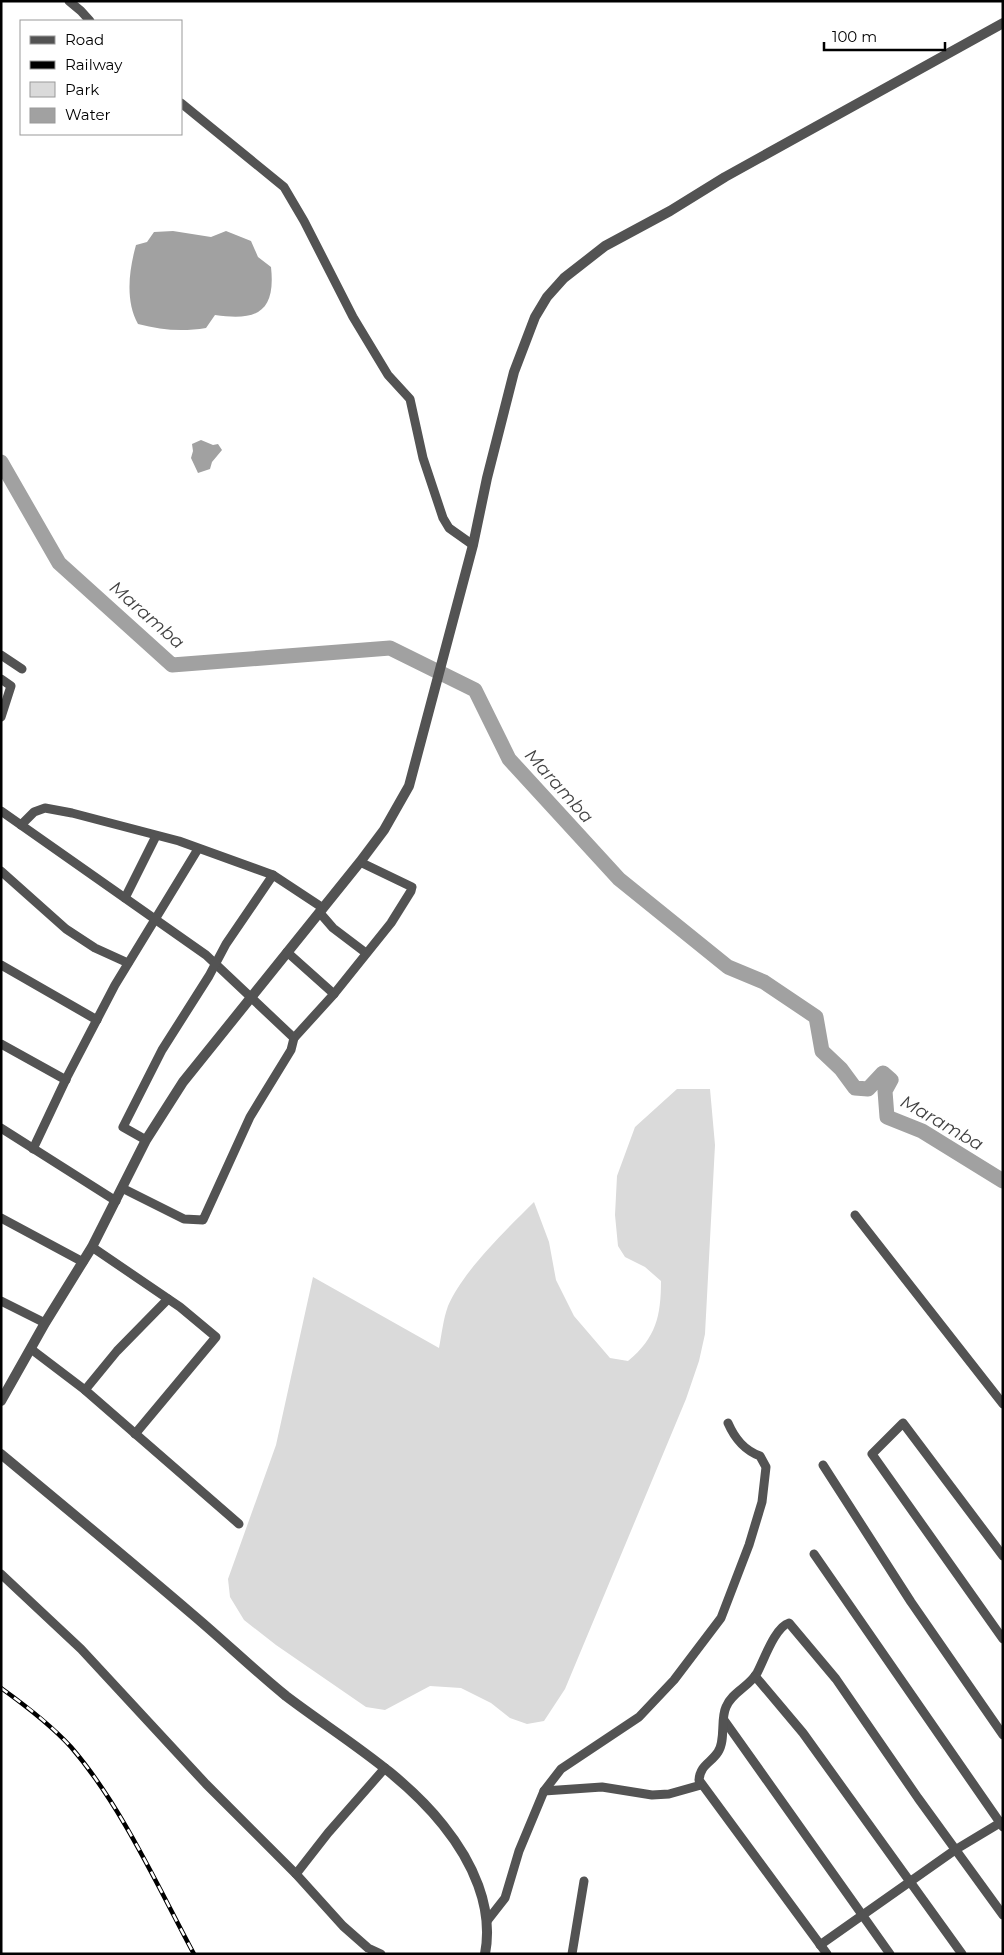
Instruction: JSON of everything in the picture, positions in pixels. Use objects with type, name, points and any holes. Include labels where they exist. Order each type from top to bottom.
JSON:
[{"type":"street","points":[[69,1],[82,11],[89,20]]},
{"type":"street","points":[[1,1400],[45,1323],[92,1247],[146,1140],[183,1082],[360,862],[384,830],[409,786],[418,758],[430,700],[446,639],[473,545],[487,478],[514,372],[534,317],[547,297],[564,278],[605,246],[670,211],[725,177],[1003,23]]},
{"type":"street","points":[[182,104],[284,187],[304,221],[353,318],[395,384],[410,399],[421,450],[443,518],[449,528],[473,545]]},
{"type":"street","points":[[1,655],[22,669]]},
{"type":"street","points":[[1,679],[11,686],[1,716]]},
{"type":"street","points":[[21,825],[34,812],[45,808],[72,813],[179,841],[273,875],[321,911],[333,928],[366,953]]},
{"type":"street","points":[[1,811],[216,963],[294,1038]]},
{"type":"street","points":[[125,898],[156,836]]},
{"type":"street","points":[[33,1149],[66,1080],[128,962],[198,849]]},
{"type":"street","points":[[122,1188],[184,1219],[203,1220],[245,1126],[291,1050],[294,1038],[334,994],[403,906],[412,888],[360,862]]},
{"type":"street","points":[[1,872],[66,929],[95,948],[128,962]]},
{"type":"street","points":[[146,1140],[122,1127],[162,1050],[237,927],[273,875]]},
{"type":"street","points":[[287,952],[334,994]]},
{"type":"street","points":[[1,965],[97,1020]]},
{"type":"street","points":[[1,1044],[66,1080]]},
{"type":"street","points":[[1,1128],[116,1201]]},
{"type":"street","points":[[855,1215],[1003,1404]]},
{"type":"street","points":[[1,1218],[83,1262]]},
{"type":"street","points":[[92,1247],[168,1299],[216,1336],[135,1434]]},
{"type":"street","points":[[85,1390],[117,1351],[168,1299]]},
{"type":"street","points":[[1,1301],[45,1323]]},
{"type":"street","points":[[31,1349],[85,1390],[239,1524]]},
{"type":"street","points":[[487,1920],[505,1898],[519,1851],[544,1791],[562,1769],[639,1717],[674,1680],[721,1618],[750,1545],[762,1502],[766,1467],[760,1456],[748,1452],[728,1423]]},
{"type":"street","points":[[1003,1556],[903,1423],[872,1454],[1003,1639]]},
{"type":"street","points":[[1,1454],[286,1695],[385,1768],[419,1796],[464,1854],[478,1886],[487,1920],[484,1954]]},
{"type":"street","points":[[823,1465],[911,1602],[1003,1735]]},
{"type":"street","points":[[814,1554],[1002,1824],[955,1850],[820,1945]]},
{"type":"street","points":[[1,1574],[81,1649],[206,1784],[296,1874],[343,1926],[368,1948],[381,1954]]},
{"type":"street","points":[[827,1954],[738,1831],[701,1785],[700,1775],[705,1764],[719,1750],[725,1708],[729,1701],[755,1676],[776,1633],[784,1624],[793,1625],[836,1678],[955,1850],[1003,1915]]},
{"type":"street","points":[[755,1676],[803,1733],[962,1954]]},
{"type":"street","points":[[724,1720],[890,1954]]},
{"type":"street","points":[[296,1874],[328,1833],[385,1768]]},
{"type":"street","points":[[544,1791],[602,1787],[652,1795],[669,1794],[701,1785]]},
{"type":"street","points":[[572,1954],[584,1880]]},
{"type":"green space","points":[[677,1089],[710,1089],[715,1145],[705,1334],[699,1361],[686,1399],[565,1689],[544,1721],[527,1724],[510,1718],[491,1703],[461,1688],[430,1686],[385,1710],[366,1707],[276,1645],[244,1620],[230,1597],[228,1579],[276,1445],[313,1277],[439,1348],[446,1311],[464,1279],[486,1251],[534,1202],[549,1242],[556,1280],[574,1316],[610,1358],[628,1361],[651,1335],[658,1316],[661,1281],[645,1267],[625,1257],[618,1246],[615,1215],[617,1176],[635,1127]]},
{"type":"water","points":[[173,231],[211,237],[226,231],[251,241],[258,257],[271,267],[272,283],[266,304],[260,311],[252,315],[229,317],[215,315],[206,328],[172,330],[138,324],[131,305],[130,295],[130,275],[136,245],[147,242],[154,232]]},
{"type":"water","points":[[201,440],[213,445],[218,444],[222,450],[212,462],[210,469],[198,473],[191,458],[192,444]]},
{"type":"waterway","name":"Maramba","points":[[1,462],[59,563],[172,665],[390,648],[475,690],[509,759],[619,879],[728,967],[764,982],[816,1017],[822,1051],[841,1069],[855,1088],[868,1089],[883,1073],[891,1080],[885,1091],[887,1117],[922,1131],[1003,1181]]},
{"type":"railway","points":[[1,1688],[55,1731],[71,1747],[89,1770],[138,1847],[194,1954]]}]
